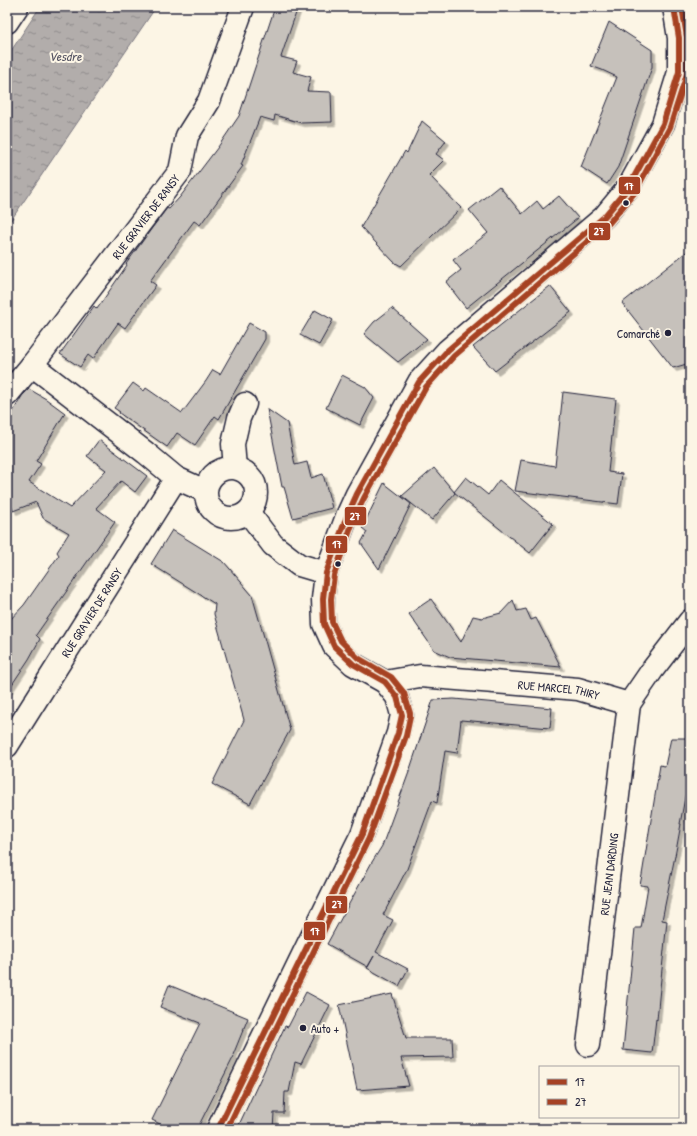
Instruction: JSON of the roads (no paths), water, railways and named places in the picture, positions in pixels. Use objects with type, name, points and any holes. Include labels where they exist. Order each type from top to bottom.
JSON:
[{"type":"street","points":[[7,22],[17,7]]},
{"type":"street","name":"RUE GRAVIER DE RANSY","points":[[7,395],[32,365],[180,172],[187,136],[209,101],[243,7]]},
{"type":"street","points":[[218,1129],[362,834],[398,733],[402,715],[397,697],[385,682],[353,664],[334,646],[324,624],[323,599],[326,572],[347,516],[357,494],[419,382],[448,350],[604,217],[628,188],[663,124],[685,69],[674,7]]},
{"type":"street","points":[[32,365],[146,452],[176,478],[205,491]]},
{"type":"street","points":[[235,468],[233,444],[239,418],[245,404]]},
{"type":"street","points":[[227,467],[235,468],[244,470],[250,475],[254,482],[256,498],[253,506],[248,512],[241,516],[224,518],[216,514],[210,508],[206,500],[205,491],[207,483],[219,470],[227,467]]},
{"type":"street","name":"RUE GRAVIER DE RANSY","points":[[7,746],[176,478]]},
{"type":"street","points":[[248,512],[273,545],[298,565],[326,572]]},
{"type":"street","points":[[629,704],[652,669],[690,621]]},
{"type":"street","name":"RUE MARCEL THIRY","points":[[385,682],[420,676],[578,689],[629,704]]},
{"type":"street","name":"RUE JEAN DARDING","points":[[588,1045],[629,704]]},
{"type":"water","name":"Vesdre","points":[[40,7],[156,7],[7,226],[7,57]]},
{"type":"place","name":"Comarché","points":[[668,333]]},
{"type":"place","name":"Auto +","points":[[303,1028]]}]
